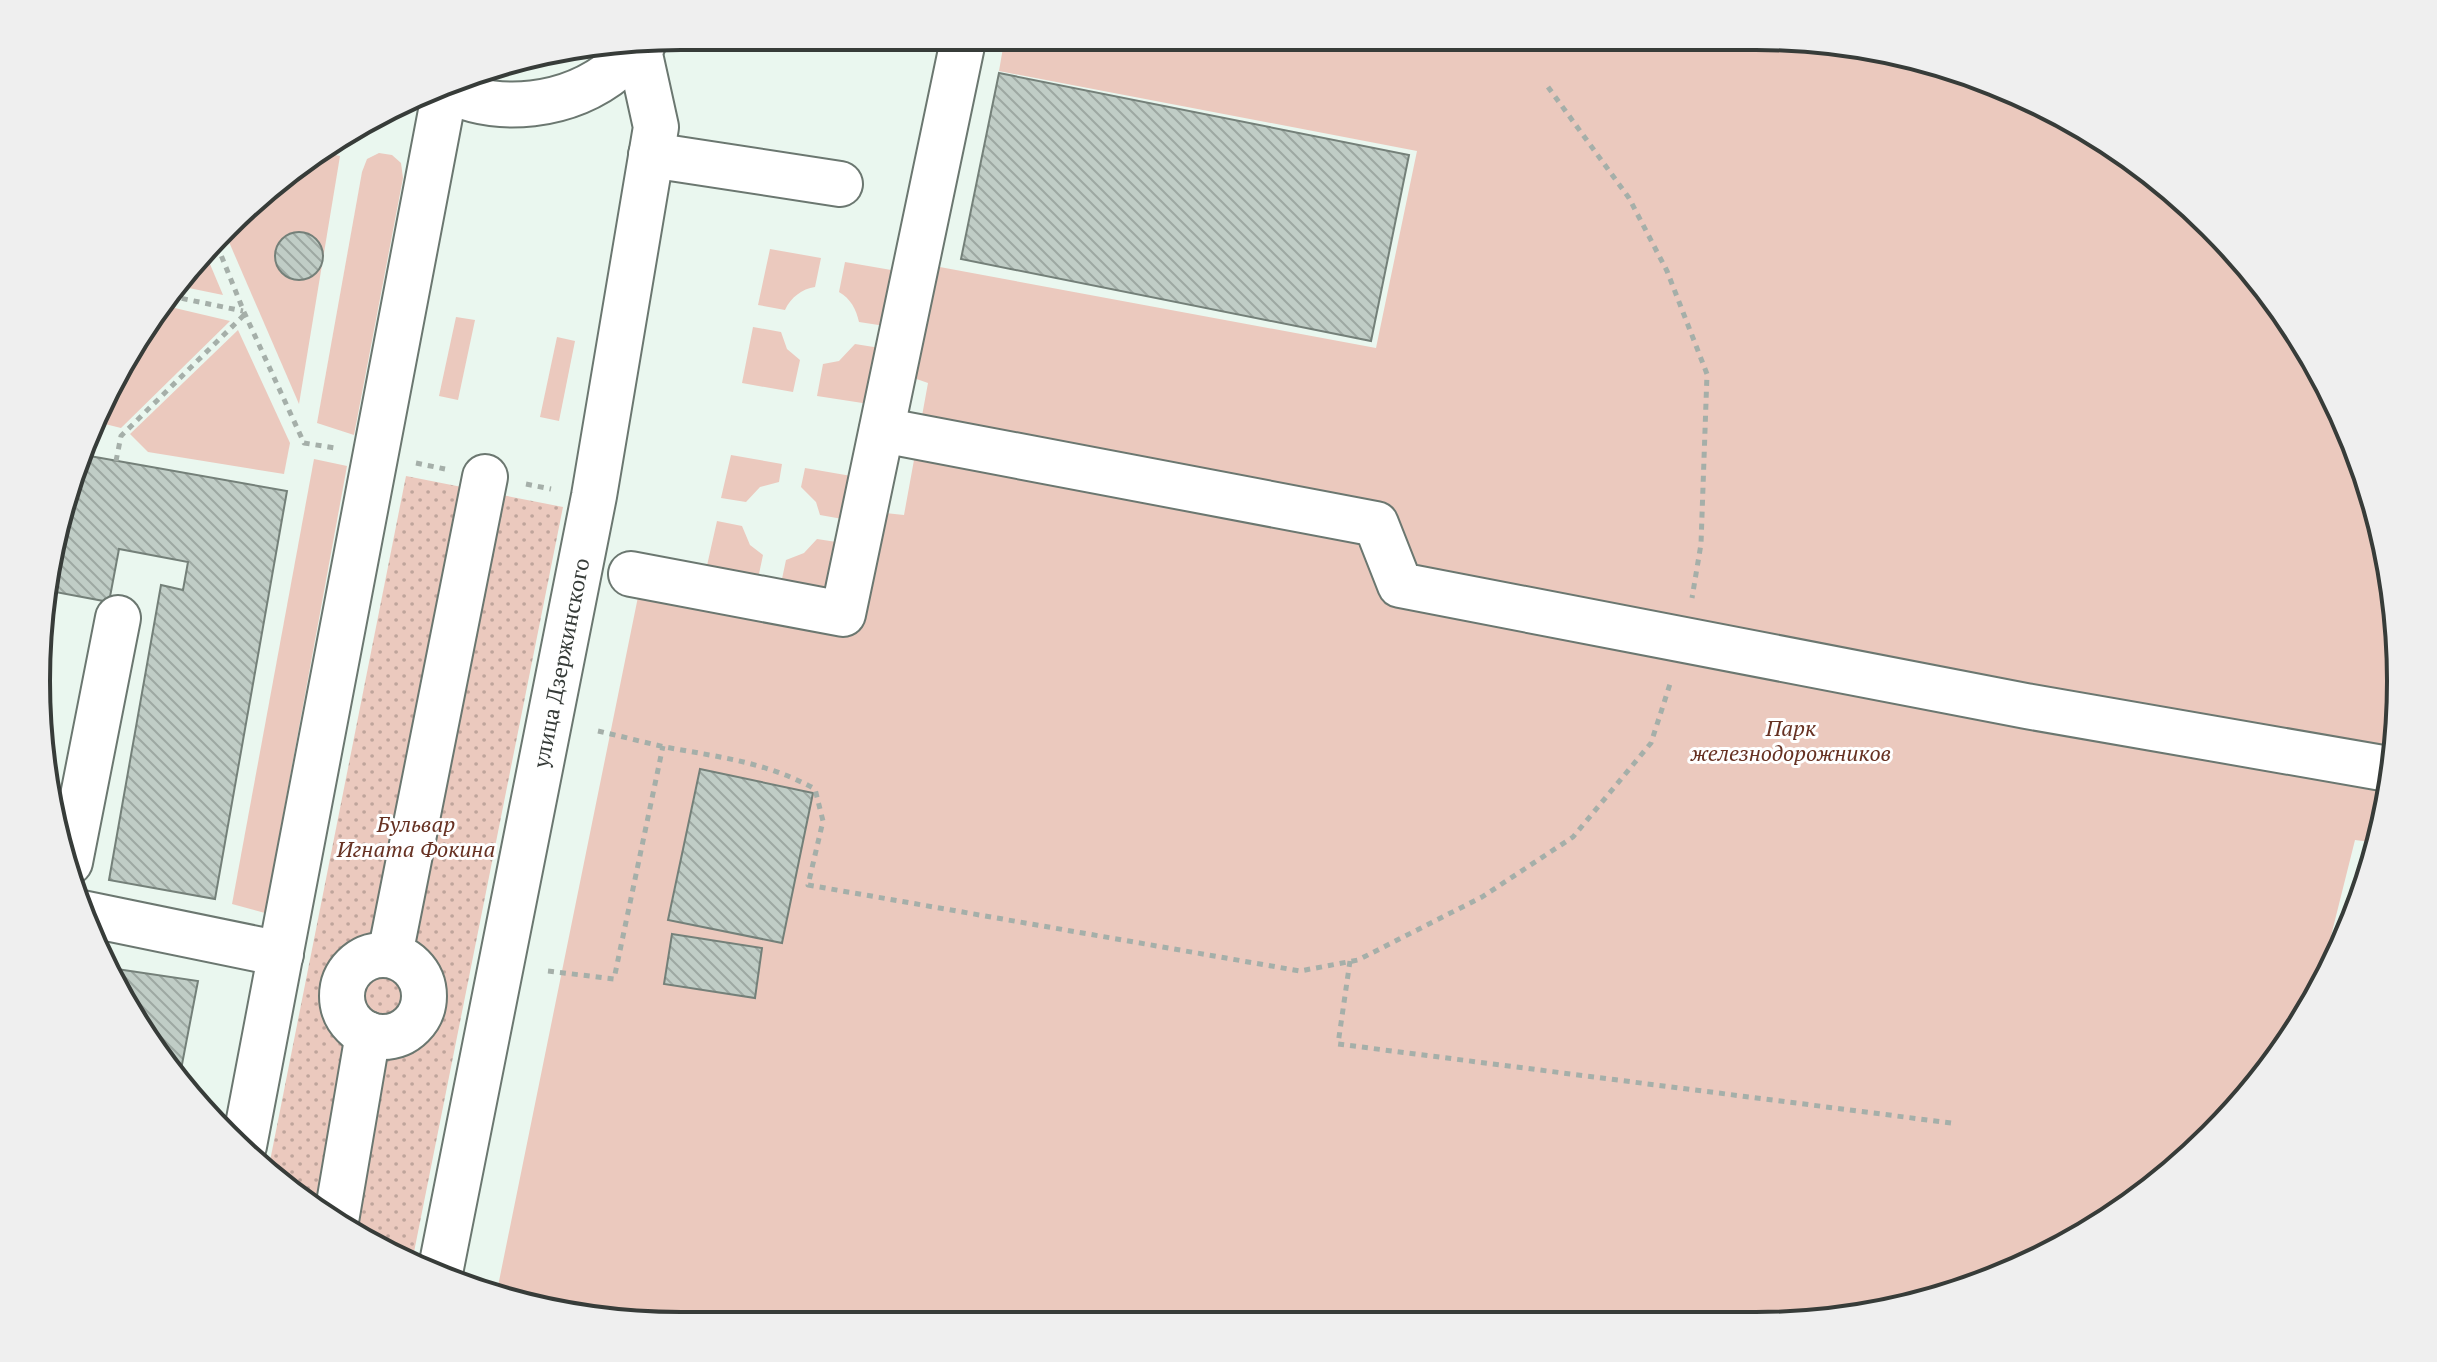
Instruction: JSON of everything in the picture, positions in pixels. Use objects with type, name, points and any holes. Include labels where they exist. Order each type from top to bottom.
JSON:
[{"type":"street","points":[[631,574],[843,614],[961,50]]},
{"type":"street","name":"улица Дзержинского","points":[[442,1265],[594,496],[656,127],[642,51]]},
{"type":"street","points":[[456,92],[497,105],[551,102],[599,82],[635,52]]},
{"type":"street","points":[[246,1137],[442,97]]},
{"type":"street","points":[[651,155],[840,184]]},
{"type":"street","points":[[882,430],[1376,524],[1400,585],[2026,706],[2381,768]]},
{"type":"street","points":[[338,1211],[368,1034],[383,1038],[398,1035],[411,1027],[420,1015],[424,1000],[423,985],[416,971],[405,961],[390,955],[485,477]]},
{"type":"street","points":[[73,847],[118,618]]},
{"type":"street","points":[[96,916],[281,954]]},
{"type":"path","points":[[598,731],[744,760],[795,778],[815,789],[823,821],[808,885],[1300,971],[1350,961],[1482,897],[1573,837],[1651,743],[1684,640],[1701,544],[1707,374],[1667,271],[1629,198],[1548,87]]},
{"type":"path","points":[[116,461],[121,436],[245,313],[179,298]]},
{"type":"path","points":[[548,971],[614,979],[663,746]]},
{"type":"path","points":[[1350,961],[1338,1044],[1951,1123]]},
{"type":"green space","name":"Парк железнодорожников","points":[[1003,50],[1797,51],[1879,62],[1959,83],[2035,115],[2107,156],[2140,180],[2202,235],[2230,265],[2281,330],[2302,366],[2322,402],[2354,478],[2375,558],[2382,599],[2386,640],[2386,722],[2382,763],[2366,841],[2355,840],[2329,945],[2322,960],[2281,1032],[2257,1065],[2202,1127],[2172,1155],[2107,1206],[2072,1227],[2035,1247],[1959,1279],[1879,1300],[1838,1307],[1756,1312],[681,1312],[599,1307],[498,1285],[640,587],[857,627],[876,512],[904,515],[928,383],[908,376],[929,265],[1376,348],[1417,151],[999,71]]},
{"type":"green space","points":[[379,153],[392,155],[401,163],[403,178],[354,435],[317,423],[362,172],[367,159]]},
{"type":"green space","points":[[333,154],[340,156],[299,404],[229,242],[297,180]]},
{"type":"green space","points":[[770,249],[821,258],[815,287],[797,294],[785,310],[758,305]]},
{"type":"green space","points":[[845,262],[897,271],[885,326],[859,322],[852,305],[839,292]]},
{"type":"green space","points":[[209,263],[223,295],[188,288]]},
{"type":"green space","points":[[172,307],[230,321],[121,428],[105,424],[135,365]]},
{"type":"green space","points":[[456,317],[475,320],[458,400],[439,396]]},
{"type":"green space","points":[[753,327],[781,332],[787,349],[800,360],[793,392],[742,383]]},
{"type":"green space","points":[[238,330],[290,443],[284,474],[148,452],[130,434]]},
{"type":"green space","points":[[557,337],[575,341],[559,421],[540,417]]},
{"type":"green space","points":[[855,344],[880,348],[869,404],[817,396],[823,364],[839,361]]},
{"type":"green space","points":[[731,455],[782,464],[779,482],[760,487],[746,502],[721,498]]},
{"type":"green space","points":[[314,459],[347,466],[265,913],[232,904]]},
{"type":"green space","points":[[805,468],[857,477],[848,520],[820,515],[816,502],[801,487]]},
{"type":"green space","name":"Бульвар Игната Фокина","points":[[406,476],[563,507],[414,1252],[330,1206],[270,1159]]},
{"type":"green space","points":[[717,521],[742,526],[750,545],[763,555],[756,588],[704,579]]},
{"type":"green space","points":[[817,539],[843,543],[831,601],[779,593],[786,560],[804,553]]},
{"type":"building","points":[[999,73],[1409,155],[1371,341],[961,259]]},
{"type":"building","points":[[299,232],[316,239],[323,256],[316,273],[299,280],[282,273],[275,256],[282,239]]},
{"type":"building","points":[[92,456],[287,491],[215,899],[109,880],[161,585],[183,590],[188,562],[119,549],[109,602],[56,592],[72,518]]},
{"type":"building","points":[[700,769],[813,793],[782,943],[668,920]]},
{"type":"building","points":[[672,934],[762,948],[755,998],[664,984]]},
{"type":"building","points":[[120,970],[198,981],[182,1067],[156,1032]]}]
